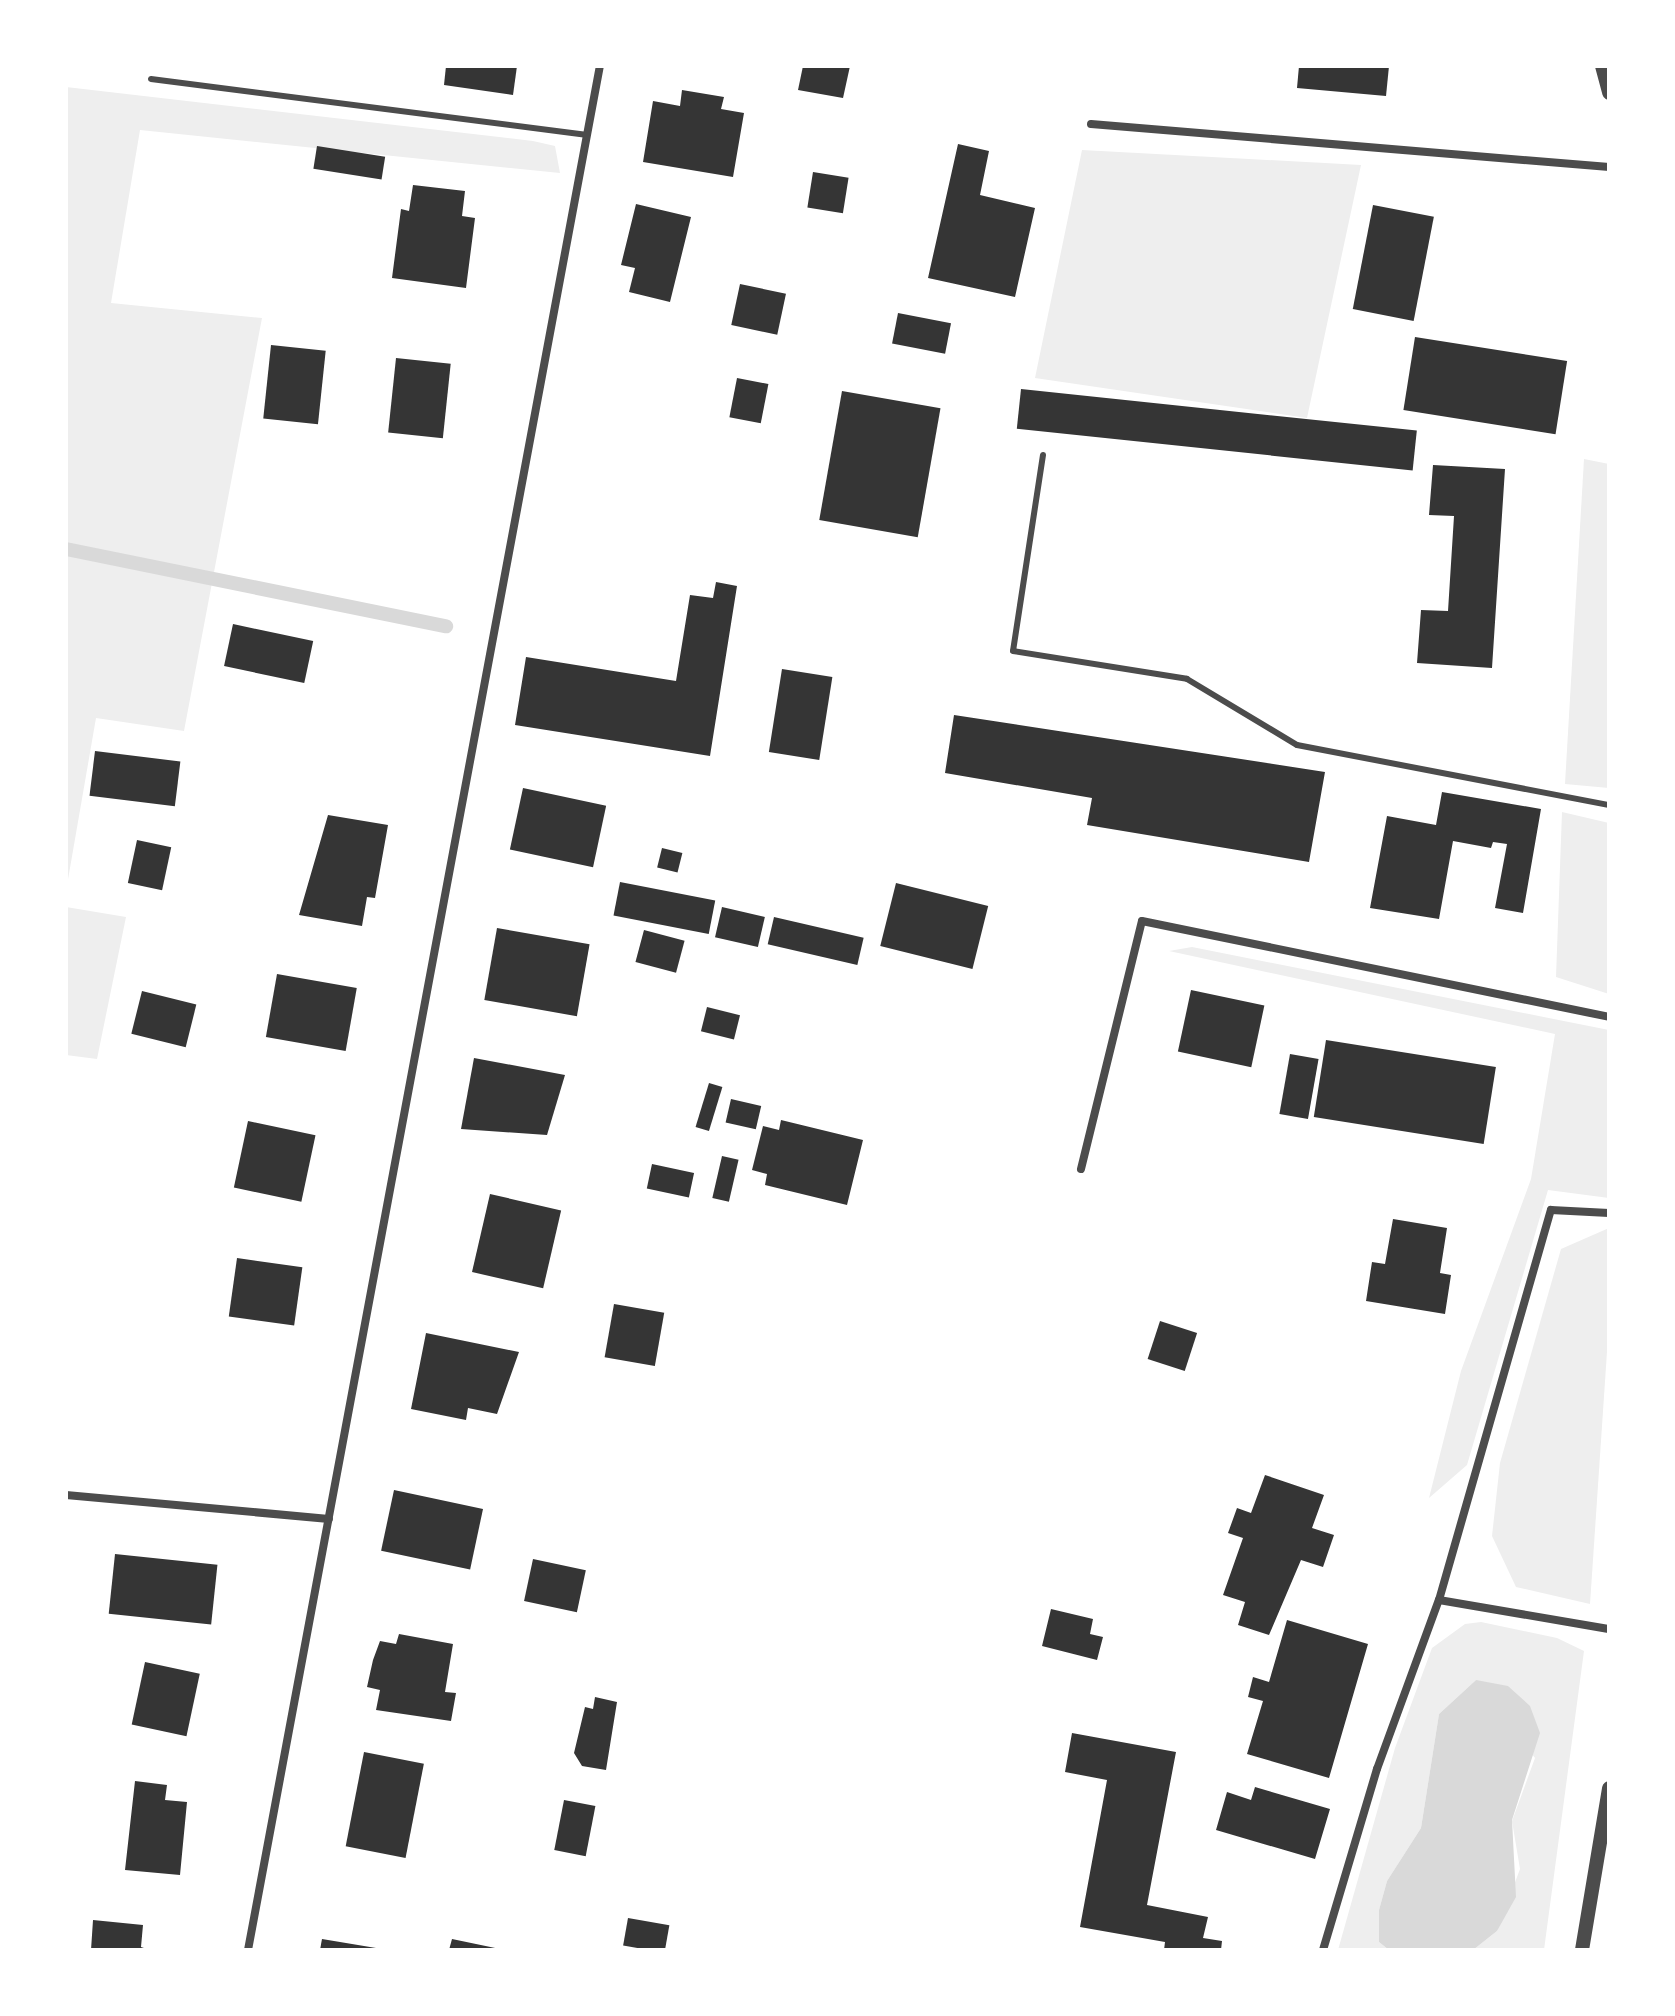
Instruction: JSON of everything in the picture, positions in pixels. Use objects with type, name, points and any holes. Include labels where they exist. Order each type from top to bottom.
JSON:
[{"type":"street","points":[[248,1950],[600,66]]},
{"type":"street","points":[[1602,66],[1609,93]]},
{"type":"street","points":[[1091,124],[1609,167]]},
{"type":"street","points":[[1081,1169],[1142,921],[1609,1017]]},
{"type":"street","points":[[1323,1950],[1377,1769],[1439,1600],[1551,1210],[1609,1213]]},
{"type":"street","points":[[66,1495],[329,1519]]},
{"type":"street","points":[[1439,1600],[1609,1629]]},
{"type":"street","points":[[1582,1950],[1609,1788]]},
{"type":"lane","points":[[151,79],[587,135]]},
{"type":"lane","points":[[1043,455],[1013,651],[1187,679],[1297,745],[1609,805]]},
{"type":"shaded area","points":[[66,87],[533,141],[555,146],[560,173],[140,130],[111,303],[262,318],[184,731],[96,718],[66,891]]},
{"type":"shaded area","points":[[1082,150],[1361,165],[1307,418],[1035,378]]},
{"type":"shaded area","points":[[1584,459],[1609,464],[1609,788],[1565,784]]},
{"type":"shaded area","points":[[1562,812],[1609,823],[1609,994],[1556,977]]},
{"type":"shaded area","points":[[66,907],[126,917],[97,1059],[66,1055]]},
{"type":"shaded area","points":[[1192,947],[1609,1030],[1609,1198],[1548,1190],[1467,1465],[1429,1498],[1461,1371],[1531,1179],[1555,1034],[1169,951]]},
{"type":"shaded area","points":[[1609,1228],[1609,1322],[1590,1604],[1516,1587],[1492,1536],[1500,1463],[1561,1249]]},
{"type":"shaded area","points":[[1481,1622],[1557,1638],[1584,1651],[1544,1950],[1473,1950],[1497,1931],[1520,1869],[1512,1821],[1535,1758],[1476,1680],[1439,1714],[1421,1828],[1387,1881],[1379,1910],[1379,1942],[1389,1950],[1338,1950],[1395,1748],[1432,1648],[1465,1624]]},
{"type":"shaded area","points":[[1476,1680],[1508,1686],[1530,1706],[1540,1733],[1512,1820],[1516,1897],[1497,1931],[1473,1950],[1389,1950],[1379,1942],[1379,1910],[1387,1881],[1421,1828],[1439,1714]]},
{"type":"building","points":[[446,66],[517,66],[513,95],[444,85]]},
{"type":"building","points":[[803,66],[850,66],[843,98],[798,90]]},
{"type":"building","points":[[1299,66],[1389,66],[1386,96],[1297,88]]},
{"type":"building","points":[[682,90],[724,97],[721,109],[744,113],[733,177],[643,162],[653,101],[680,106]]},
{"type":"building","points":[[958,144],[989,151],[980,195],[1035,208],[1015,297],[928,278]]},
{"type":"building","points":[[317,146],[385,157],[382,180],[313,169]]},
{"type":"building","points":[[813,172],[849,178],[843,213],[807,208]]},
{"type":"building","points":[[413,185],[465,191],[462,216],[475,218],[466,288],[392,278],[401,209],[409,211]]},
{"type":"building","points":[[636,204],[691,217],[670,302],[629,292],[635,268],[621,265]]},
{"type":"building","points":[[1373,205],[1434,217],[1414,321],[1353,309]]},
{"type":"building","points":[[740,284],[786,294],[777,335],[731,325]]},
{"type":"building","points":[[898,313],[951,323],[945,354],[892,343]]},
{"type":"building","points":[[1415,337],[1567,361],[1556,434],[1403,410]]},
{"type":"building","points":[[271,345],[326,351],[318,424],[263,419]]},
{"type":"building","points":[[396,358],[451,364],[443,438],[388,433]]},
{"type":"building","points":[[737,378],[768,384],[761,423],[729,417]]},
{"type":"building","points":[[1021,389],[1417,431],[1413,470],[1017,429]]},
{"type":"building","points":[[842,391],[940,408],[918,537],[819,520]]},
{"type":"building","points":[[1433,465],[1505,469],[1492,668],[1417,663],[1421,610],[1448,611],[1454,516],[1429,515]]},
{"type":"building","points":[[716,582],[737,586],[710,756],[515,725],[526,657],[676,681],[690,595],[713,598]]},
{"type":"building","points":[[233,624],[313,641],[304,683],[224,666]]},
{"type":"building","points":[[782,669],[832,677],[819,760],[769,752]]},
{"type":"building","points":[[954,715],[1325,772],[1309,862],[1087,825],[1092,798],[945,773]]},
{"type":"building","points":[[95,751],[180,761],[175,806],[90,796]]},
{"type":"building","points":[[523,788],[606,806],[593,867],[510,850]]},
{"type":"building","points":[[1442,792],[1541,809],[1523,913],[1495,908],[1507,844],[1493,842],[1491,848],[1453,841],[1439,919],[1370,908],[1387,816],[1436,825]]},
{"type":"building","points":[[328,815],[388,825],[375,898],[367,897],[362,926],[299,915]]},
{"type":"building","points":[[137,840],[171,847],[162,890],[128,883]]},
{"type":"building","points":[[662,848],[682,853],[678,872],[657,867]]},
{"type":"building","points":[[620,882],[715,901],[709,934],[614,915]]},
{"type":"building","points":[[896,883],[988,906],[972,969],[880,946]]},
{"type":"building","points":[[722,907],[765,917],[758,947],[715,937]]},
{"type":"building","points":[[774,917],[864,938],[857,965],[768,944]]},
{"type":"building","points":[[497,928],[590,944],[577,1016],[484,1000]]},
{"type":"building","points":[[644,930],[685,941],[676,973],[635,962]]},
{"type":"building","points":[[277,974],[357,988],[346,1051],[266,1037]]},
{"type":"building","points":[[1191,990],[1264,1006],[1251,1067],[1178,1052]]},
{"type":"building","points":[[142,991],[196,1005],[186,1047],[131,1034]]},
{"type":"building","points":[[707,1007],[740,1015],[734,1039],[701,1031]]},
{"type":"building","points":[[1326,1040],[1496,1067],[1484,1144],[1314,1117]]},
{"type":"building","points":[[1290,1054],[1319,1059],[1308,1119],[1279,1114]]},
{"type":"building","points":[[474,1058],[565,1075],[547,1135],[461,1129]]},
{"type":"building","points":[[709,1083],[722,1087],[709,1131],[696,1127]]},
{"type":"building","points":[[731,1099],[761,1106],[756,1129],[726,1122]]},
{"type":"building","points":[[781,1120],[863,1140],[847,1205],[765,1185],[767,1174],[752,1170],[763,1126],[779,1130]]},
{"type":"building","points":[[248,1121],[315,1135],[301,1202],[234,1188]]},
{"type":"building","points":[[722,1156],[739,1160],[729,1202],[712,1198]]},
{"type":"building","points":[[652,1164],[694,1173],[689,1197],[647,1188]]},
{"type":"building","points":[[490,1194],[561,1210],[543,1288],[472,1272]]},
{"type":"building","points":[[1393,1219],[1447,1228],[1440,1273],[1451,1275],[1445,1314],[1366,1301],[1372,1262],[1385,1264]]},
{"type":"building","points":[[237,1258],[302,1267],[294,1326],[229,1316]]},
{"type":"building","points":[[614,1304],[664,1313],[655,1366],[605,1357]]},
{"type":"building","points":[[1160,1321],[1197,1333],[1185,1371],[1148,1359]]},
{"type":"building","points":[[426,1333],[519,1352],[497,1414],[468,1408],[466,1420],[411,1409]]},
{"type":"building","points":[[1265,1475],[1324,1495],[1312,1528],[1334,1535],[1323,1567],[1301,1560],[1269,1635],[1238,1625],[1245,1602],[1223,1595],[1243,1538],[1228,1533],[1237,1508],[1251,1513]]},
{"type":"building","points":[[394,1490],[483,1509],[470,1570],[381,1551]]},
{"type":"building","points":[[115,1554],[217,1565],[211,1624],[109,1614]]},
{"type":"building","points":[[533,1559],[586,1570],[577,1612],[524,1601]]},
{"type":"building","points":[[1051,1609],[1093,1619],[1090,1634],[1103,1637],[1097,1660],[1042,1646]]},
{"type":"building","points":[[1287,1620],[1368,1644],[1329,1778],[1247,1754],[1263,1701],[1248,1697],[1253,1677],[1269,1682]]},
{"type":"building","points":[[399,1634],[453,1644],[445,1692],[456,1693],[451,1721],[376,1710],[380,1690],[367,1687],[373,1660],[380,1641],[396,1644]]},
{"type":"building","points":[[145,1662],[200,1674],[186,1736],[132,1725]]},
{"type":"building","points":[[595,1697],[617,1702],[606,1770],[582,1766],[574,1753],[585,1707],[593,1709]]},
{"type":"building","points":[[1072,1733],[1176,1752],[1147,1905],[1208,1917],[1203,1938],[1222,1941],[1221,1950],[1164,1950],[1165,1942],[1080,1927],[1107,1780],[1065,1772]]},
{"type":"building","points":[[364,1752],[424,1764],[406,1858],[346,1846]]},
{"type":"building","points":[[135,1781],[167,1785],[165,1800],[187,1802],[180,1875],[125,1870]]},
{"type":"building","points":[[1255,1787],[1330,1809],[1315,1859],[1216,1830],[1227,1792],[1251,1800]]},
{"type":"building","points":[[564,1800],[595,1806],[586,1856],[554,1850]]},
{"type":"building","points":[[628,1918],[669,1925],[665,1950],[623,1946]]},
{"type":"building","points":[[93,1920],[143,1925],[141,1947],[150,1950],[91,1950]]},
{"type":"building","points":[[322,1939],[376,1948],[376,1950],[320,1950]]},
{"type":"building","points":[[452,1939],[500,1949],[500,1950],[449,1950]]},
{"type":"waterway","points":[[66,549],[446,626]]}]
